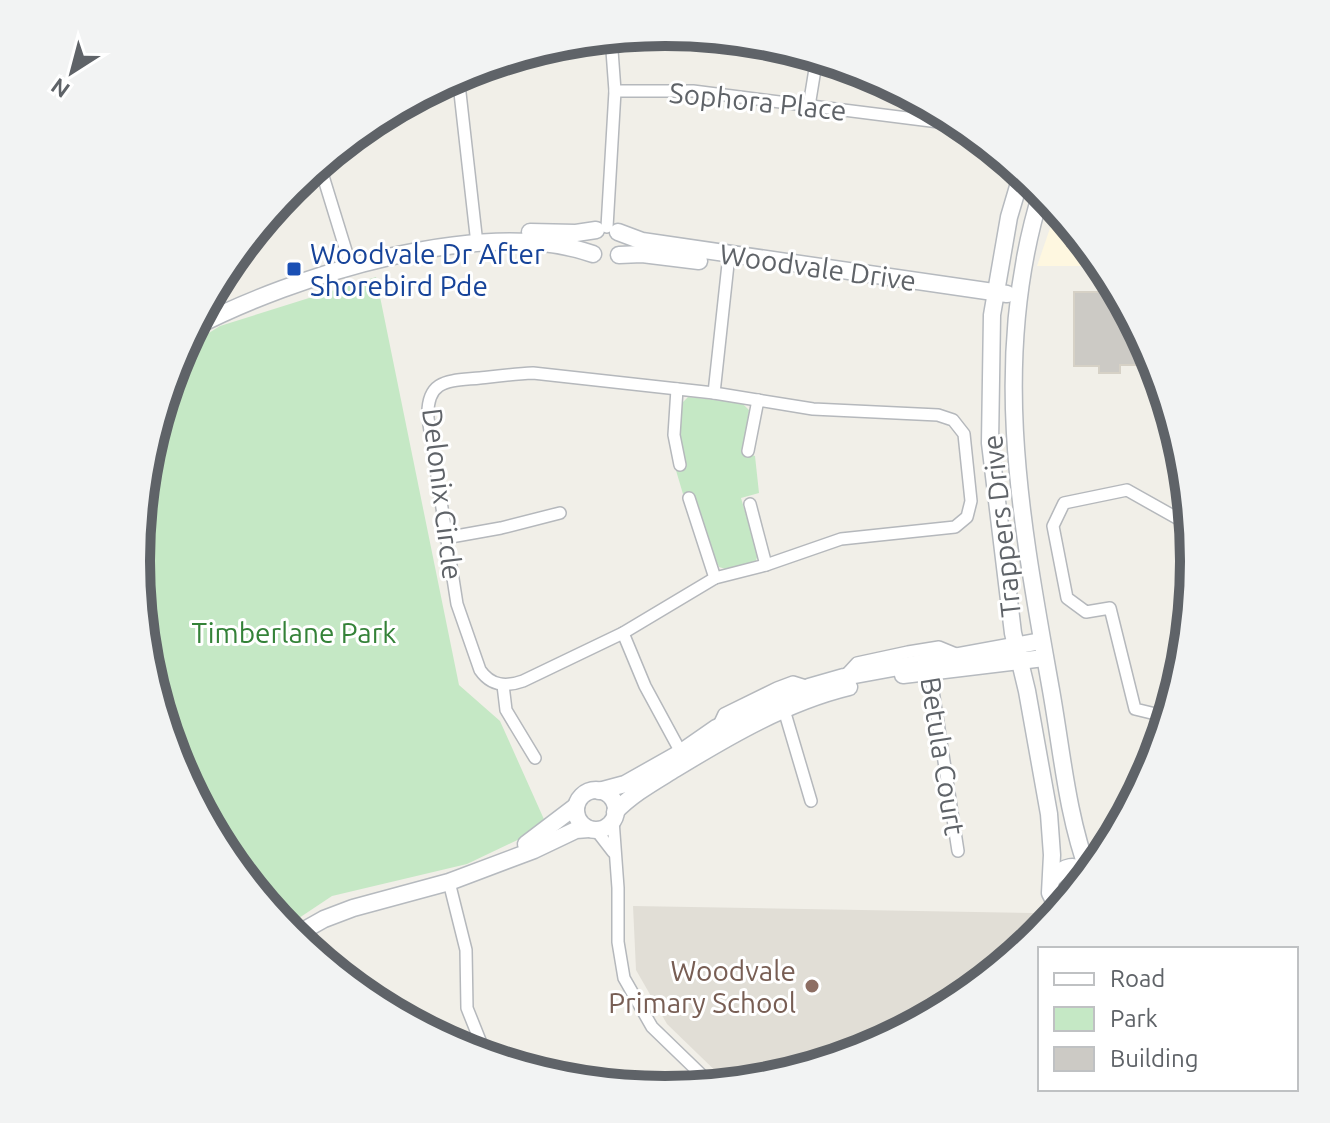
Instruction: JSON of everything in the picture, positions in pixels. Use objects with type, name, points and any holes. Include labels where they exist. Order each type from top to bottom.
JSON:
[{"type":"street","points":[[607,230],[590,239],[593,254],[603,260],[619,255],[623,246],[607,230],[615,91],[612,49]]},
{"type":"street","points":[[809,106],[815,69]]},
{"type":"street","points":[[460,89],[477,239]]},
{"type":"street","name":"Sophora Place","points":[[615,91],[693,91],[933,121]]},
{"type":"street","points":[[323,176],[350,262]]},
{"type":"street","name":"Trappers Drive","points":[[1018,186],[1009,217],[996,297],[990,354],[990,443],[1013,633],[1049,814],[1050,893],[1054,900]]},
{"type":"street","name":"Trappers Drive","points":[[1037,205],[1018,300],[1012,380],[1014,444],[1024,541],[1042,649],[1076,838],[1084,861]]},
{"type":"street","name":"Woodvale Drive","points":[[220,302],[298,282],[350,262],[377,260],[477,239],[607,230],[728,260],[855,280],[1018,300]]},
{"type":"street","name":"Woodvale Drive","points":[[477,239],[570,246],[593,254]]},
{"type":"street","name":"Woodvale Drive","points":[[619,255],[728,260]]},
{"type":"street","points":[[714,393],[728,260]]},
{"type":"street","name":"Delonix Circle","points":[[533,373],[714,393],[813,409],[938,415],[953,420],[964,434],[971,501],[967,517],[955,527],[841,539],[766,565],[715,578],[623,633],[523,681],[503,685],[484,676],[474,659],[457,604],[428,409],[430,394],[450,380],[533,373]]},
{"type":"street","points":[[677,389],[674,435],[680,465]]},
{"type":"street","points":[[748,451],[758,400]]},
{"type":"street","points":[[1157,714],[1135,709],[1110,608],[1086,612],[1067,598],[1053,526],[1064,503],[1127,490],[1178,519]]},
{"type":"street","points":[[689,498],[715,578]]},
{"type":"street","points":[[750,504],[766,565]]},
{"type":"street","points":[[445,538],[560,513]]},
{"type":"street","points":[[623,633],[645,686],[683,758]]},
{"type":"street","points":[[844,677],[857,663],[939,647],[953,654],[1018,652]]},
{"type":"street","points":[[494,864],[539,837],[576,806],[582,796],[625,784],[683,758],[809,687],[844,677],[1042,649]]},
{"type":"street","points":[[716,728],[782,704],[894,676],[965,654]]},
{"type":"street","name":"Betula Court","points":[[929,666],[958,851]]},
{"type":"street","points":[[304,930],[353,908],[449,882],[534,850],[576,830],[606,827],[625,801],[683,758],[716,728],[724,714],[793,682],[809,687]]},
{"type":"street","points":[[503,685],[506,710],[535,758]]},
{"type":"street","points":[[782,704],[811,801]]},
{"type":"street","points":[[599,791],[609,796],[614,816],[618,942],[624,978],[652,1027],[702,1076]]},
{"type":"street","points":[[576,806],[580,822],[592,830],[616,856]]},
{"type":"street","points":[[1052,879],[1061,870],[1079,869]]},
{"type":"street","points":[[449,882],[466,950],[467,1008],[481,1043]]},
{"type":"shaded area","points":[[1052,221],[1087,266],[1037,266]]},
{"type":"shaded area","name":"Woodvale Primary School","points":[[633,906],[1033,913],[1039,916],[979,970],[923,1008],[893,1024],[831,1050],[732,1073],[719,1074],[667,1024],[636,970]]},
{"type":"green space","name":"Timberlane Park","points":[[376,277],[459,685],[500,721],[547,826],[467,864],[332,896],[295,921],[236,848],[203,789],[167,695],[154,629],[151,528],[159,461],[189,364],[201,338],[220,326]]},
{"type":"green space","points":[[688,397],[742,403],[749,410],[743,452],[755,456],[759,493],[741,498],[758,555],[755,563],[729,570],[719,567],[702,530],[693,493],[683,494],[675,467],[685,465],[680,436],[682,403]]},
{"type":"building","points":[[1074,292],[1104,292],[1141,365],[1120,365],[1120,373],[1099,373],[1099,366],[1074,366]]},
{"type":"place","name":"Woodvale Dr After Shorebird Pde","points":[[294,269]]},
{"type":"place","name":"Woodvale Primary School","points":[[812,986]]}]
